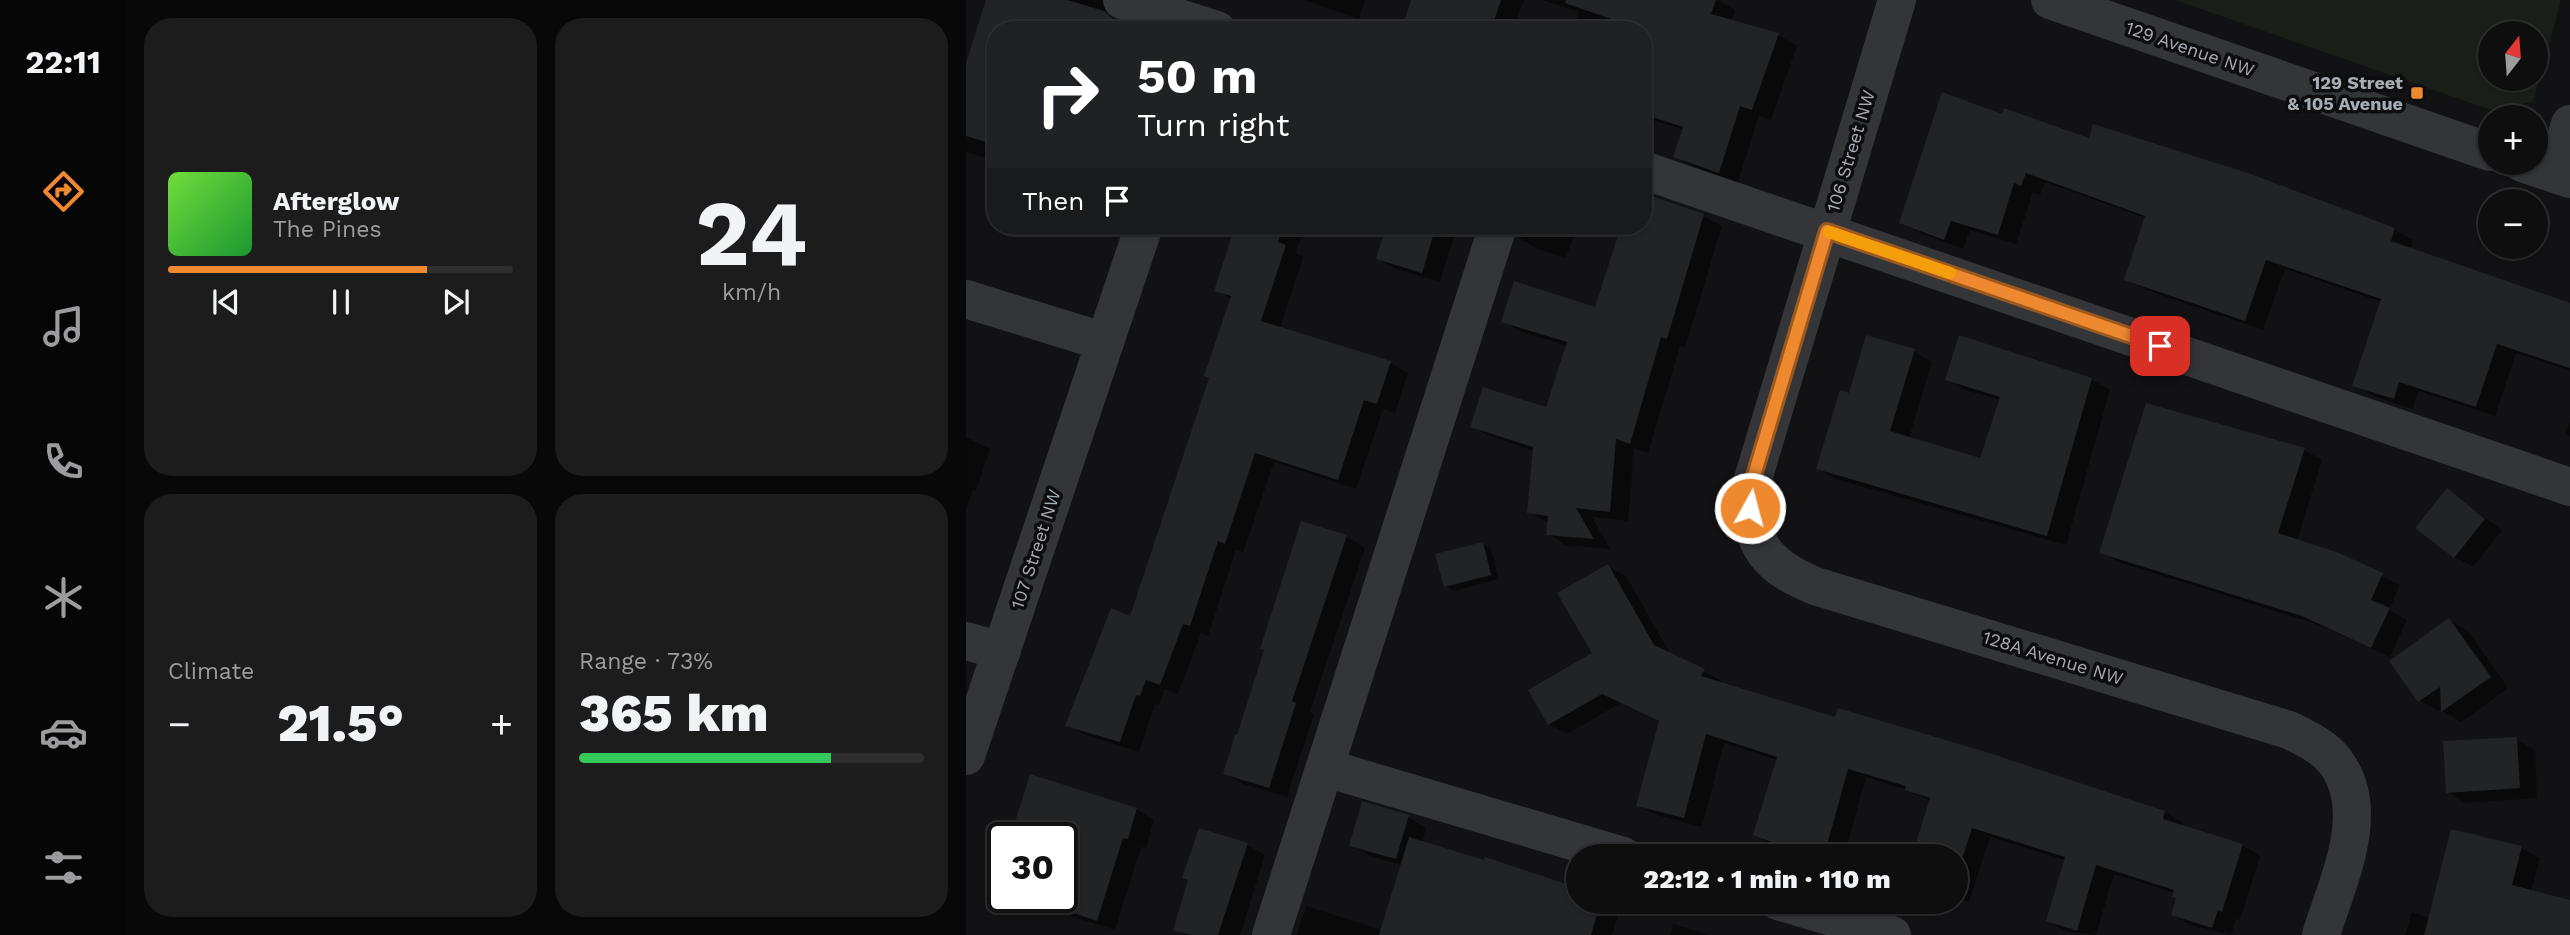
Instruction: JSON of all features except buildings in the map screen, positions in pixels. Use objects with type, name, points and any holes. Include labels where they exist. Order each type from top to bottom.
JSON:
[{"type":"street","points":[[1122,0],[1209,21]]},
{"type":"street","name":"106 Street NW","points":[[1758,545],[1750,508],[1753,479],[1897,0]]},
{"type":"street","name":"129 Avenue NW","points":[[2049,0],[2478,148]]},
{"type":"street","points":[[2549,172],[2570,124]]},
{"type":"street","points":[[1652,173],[2570,486]]},
{"type":"street","name":"107 Street NW","points":[[966,756],[1141,235]]},
{"type":"street","points":[[1271,935],[1495,235]]},
{"type":"street","points":[[966,299],[1105,342]]},
{"type":"street","name":"128A Avenue NW","points":[[1758,545],[1773,564],[1815,586],[2290,730],[2316,744],[2333,758],[2345,776],[2353,818],[2321,935]]},
{"type":"street","points":[[966,641],[1002,651]]},
{"type":"street","points":[[1326,768],[1582,844]]},
{"type":"street","points":[[1822,914],[1892,935]]},
{"type":"shaded area","points":[[2175,0],[2561,0],[2548,47],[2548,21],[2478,21],[2478,91],[2536,91],[2533,102],[2478,105]]},
{"type":"slow traffic","points":[[1829,232],[1950,273]]},
{"type":"place","name":"129 Street & 105 Avenue","points":[[2417,93]]},
{"type":"route","points":[[1750,508],[1753,479],[1827,231],[2160,346]]}]
